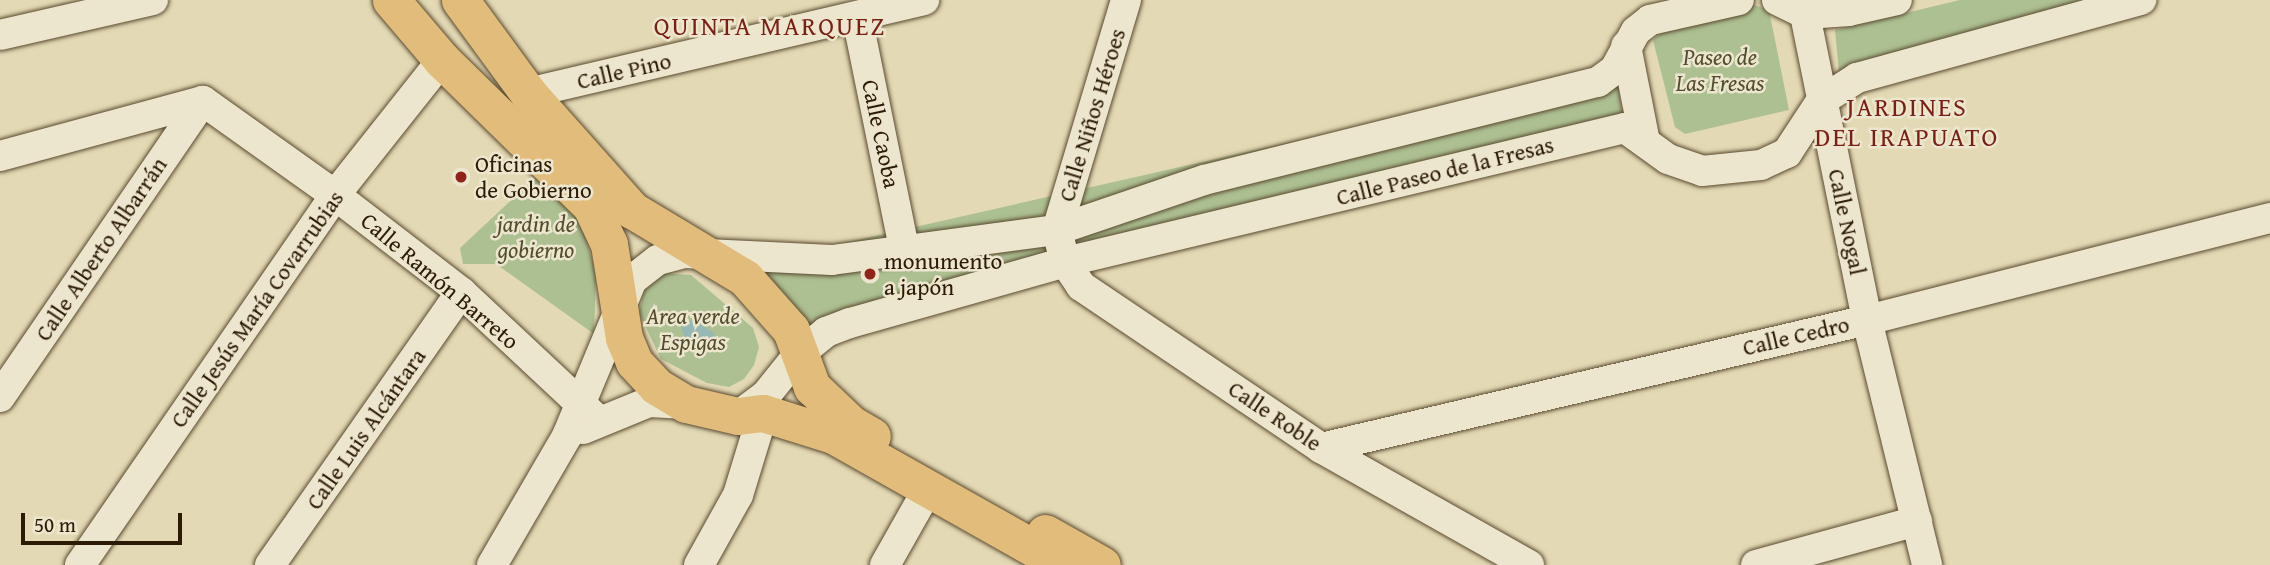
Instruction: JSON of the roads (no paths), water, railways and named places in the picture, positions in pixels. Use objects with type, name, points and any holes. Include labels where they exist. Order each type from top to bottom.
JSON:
[{"type":"main road","points":[[391,0],[442,60],[591,205],[609,244],[622,310],[624,338],[634,362],[656,386],[686,404],[751,415],[834,435],[1064,565]]},
{"type":"main road","points":[[460,0],[528,93],[632,210],[714,256],[769,300],[790,330],[811,387],[851,424],[1102,565]]},
{"type":"street","points":[[0,35],[153,0]]},
{"type":"street","name":"Calle Pino","points":[[528,93],[924,0]]},
{"type":"street","name":"Calle Niños Héroes","points":[[1057,230],[1126,0]]},
{"type":"street","points":[[492,565],[567,436],[590,413],[632,280],[658,260],[684,253],[832,260],[1057,230],[1204,180],[1598,82],[1615,69],[1626,46],[1650,20],[1739,0]]},
{"type":"street","points":[[1777,0],[1804,7],[1849,11],[1897,0]]},
{"type":"street","name":"Calle Paseo de la Fresas","points":[[751,415],[799,354],[826,332],[850,323],[1065,262],[1625,128],[1668,159],[1702,171],[1761,165],[1787,153],[1821,101],[1857,78],[2141,0]]},
{"type":"street","name":"Calle Nogal","points":[[1804,7],[1867,320],[1927,565]]},
{"type":"street","name":"Calle Caoba","points":[[857,17],[905,252]]},
{"type":"street","points":[[1626,46],[1645,142]]},
{"type":"street","name":"Calle Jesús María Covarrubias","points":[[80,565],[335,195],[442,60]]},
{"type":"street","points":[[0,156],[203,101]]},
{"type":"street","name":"Calle Ramón Barreto","points":[[203,101],[335,195],[461,292],[590,413]]},
{"type":"street","name":"Calle Alberto Albarrán","points":[[0,397],[203,101]]},
{"type":"street","name":"Calle Cedro","points":[[1321,448],[1867,320],[2270,218]]},
{"type":"street","name":"Calle Roble","points":[[1057,230],[1065,262],[1082,286],[1321,448],[1529,565]]},
{"type":"street","name":"Calle Luis Alcántara","points":[[271,565],[461,292]]},
{"type":"street","points":[[590,413],[649,402],[686,404]]},
{"type":"street","points":[[699,565],[738,495],[751,415]]},
{"type":"street","points":[[886,565],[928,489]]},
{"type":"street","points":[[1756,565],[1917,521]]},
{"type":"water","points":[[679,320],[696,321],[714,333],[718,348],[705,353],[685,339]]},
{"type":"place","name":"Oficinas de Gobierno","points":[[461,177]]},
{"type":"place","name":"monumento a japón","points":[[870,274]]},
{"type":"district","name":"QUINTA MARQUEZ","points":[[770,26]]},
{"type":"district","name":"JARDINES DEL IRAPUATO","points":[[1907,122]]},
{"type":"park label","name":"Paseo de Las Fresas","points":[[1720,70]]},
{"type":"park label","name":"jardin de gobierno","points":[[536,237]]},
{"type":"park label","name":"Area verde Espigas","points":[[693,329]]}]
